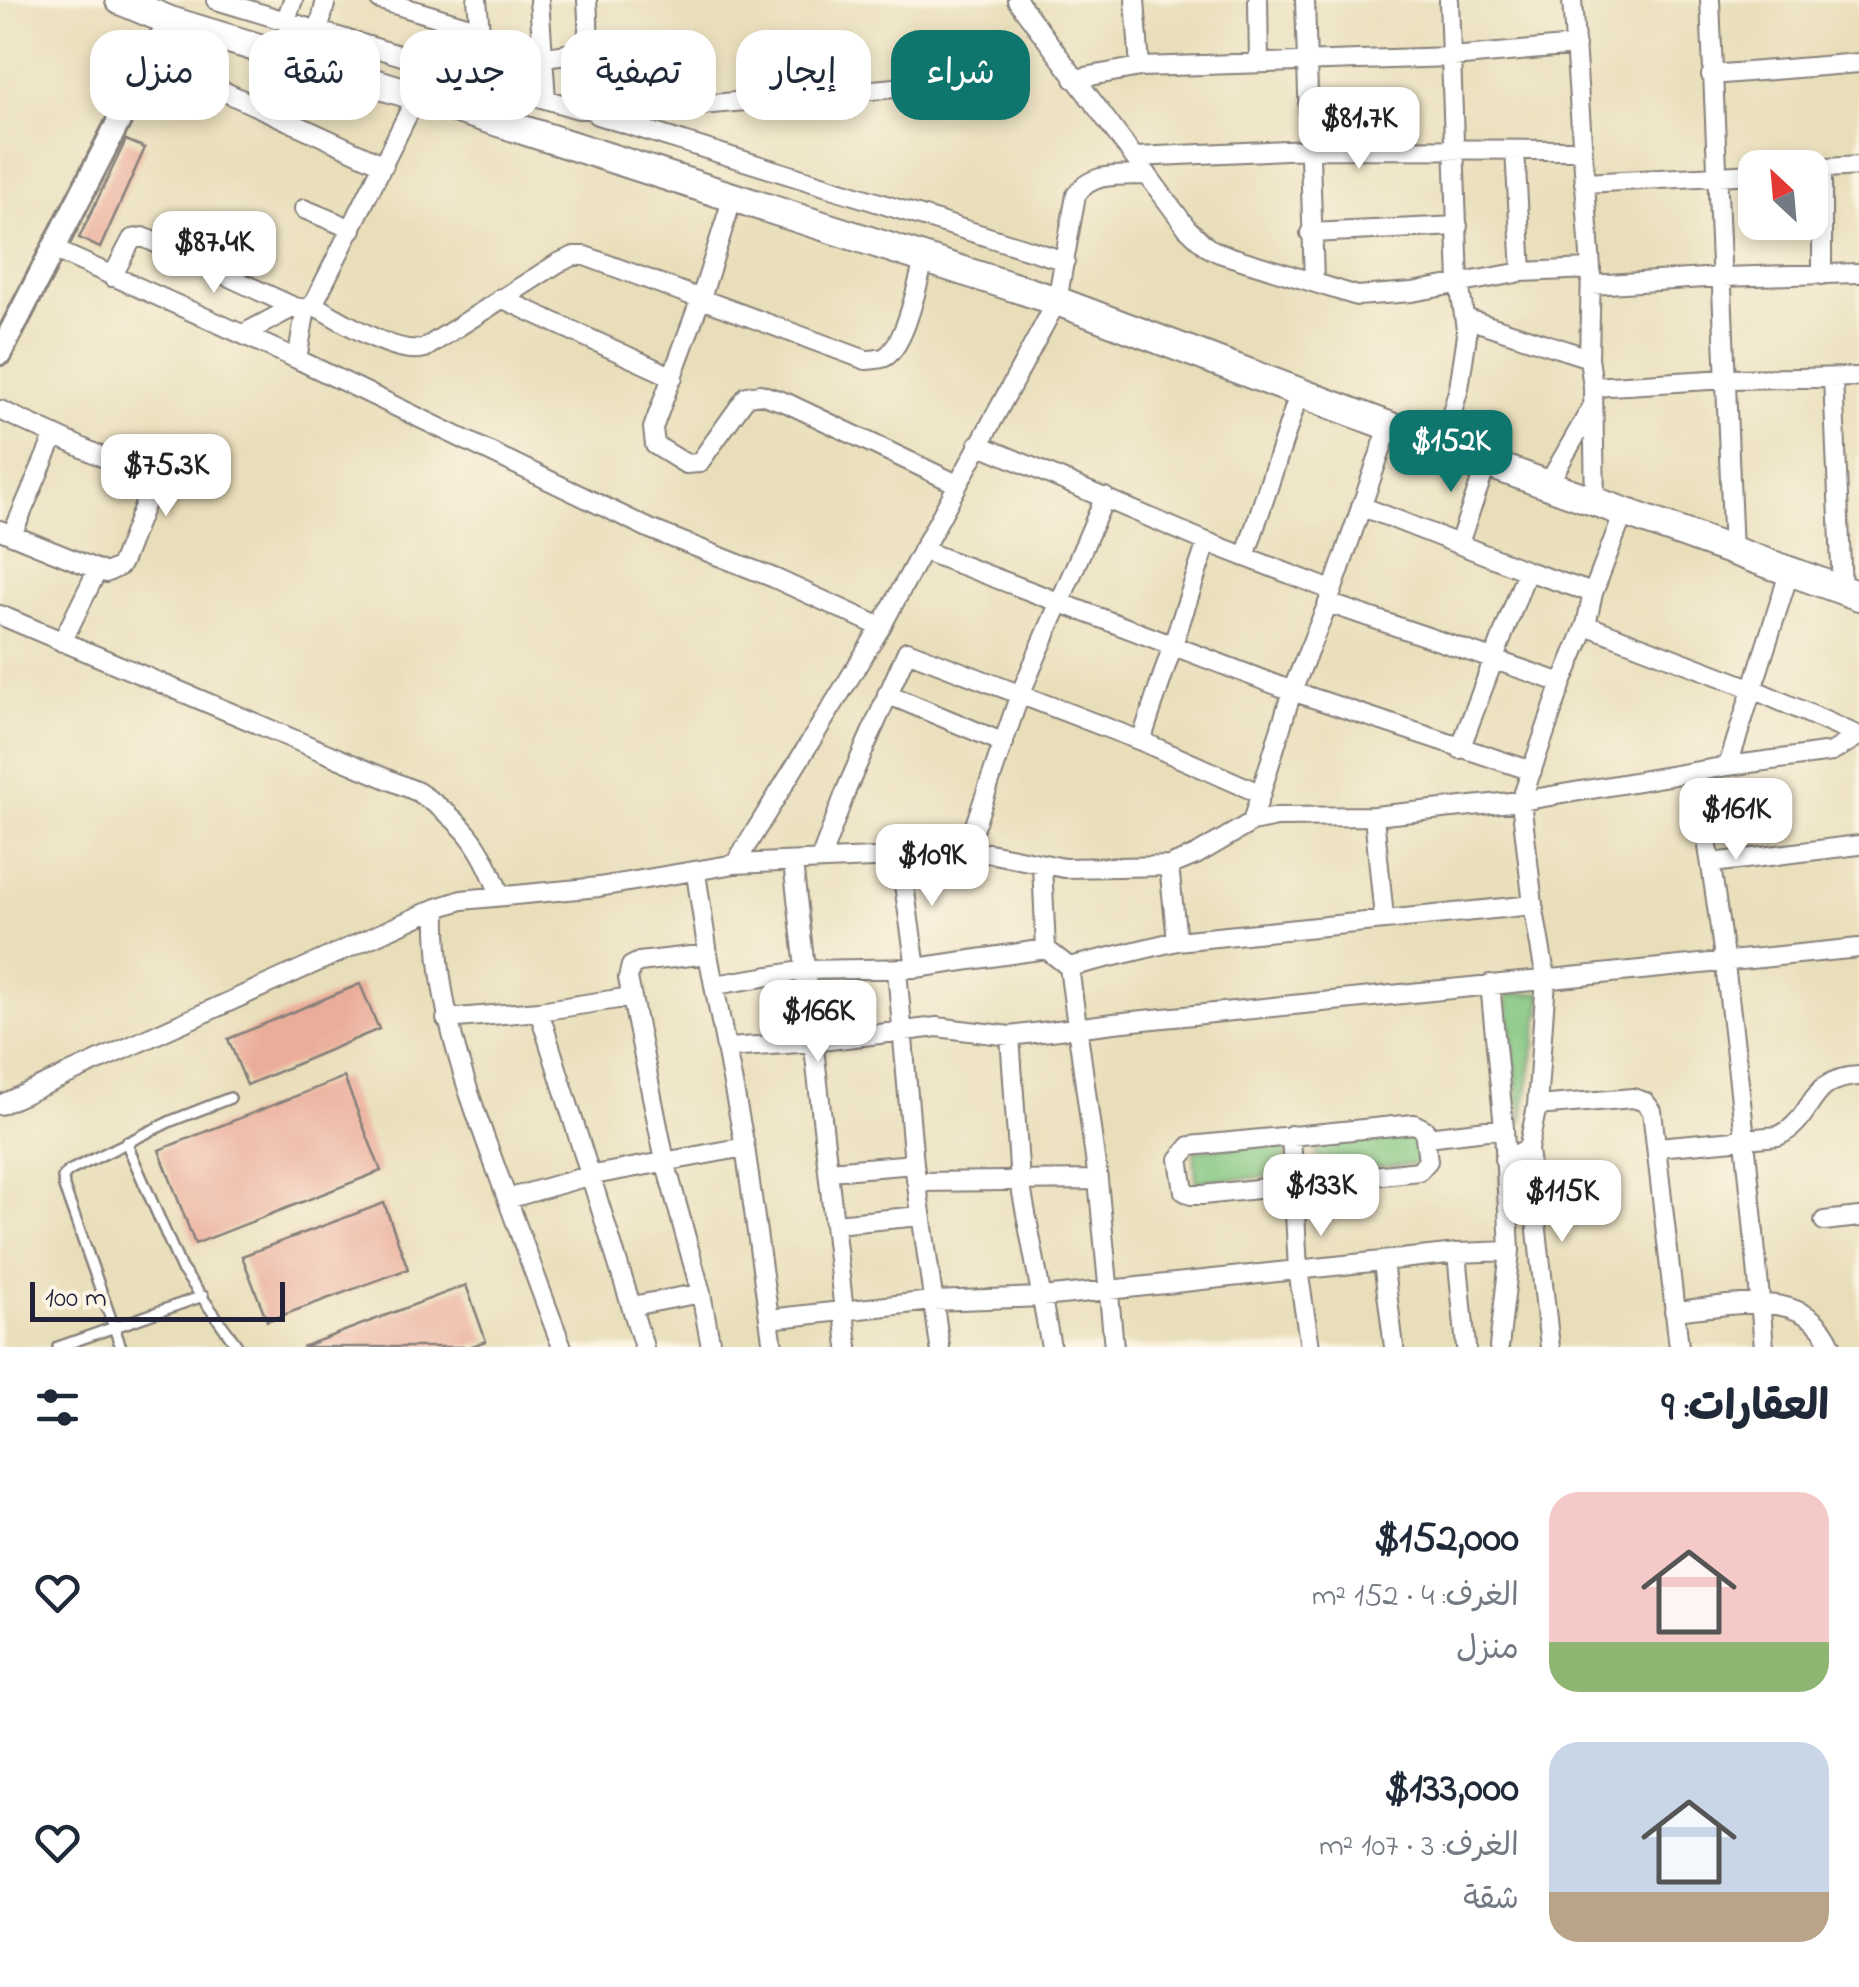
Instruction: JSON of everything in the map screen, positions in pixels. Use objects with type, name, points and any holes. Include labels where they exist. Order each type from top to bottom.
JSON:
[{"type":"main road","points":[[120,0],[170,21],[400,91]]},
{"type":"main road","points":[[165,30],[170,21]]},
{"type":"main road","points":[[0,353],[116,120]]},
{"type":"main road","points":[[493,120],[1057,301],[1487,463],[1851,593]]},
{"type":"street","points":[[216,0],[311,30]]},
{"type":"street","points":[[285,22],[294,0]]},
{"type":"street","points":[[318,30],[326,0]]},
{"type":"street","points":[[380,0],[480,30],[476,0]]},
{"type":"street","points":[[538,0],[546,99]]},
{"type":"street","points":[[543,57],[573,54],[588,42],[587,0]]},
{"type":"street","points":[[1135,0],[1140,67]]},
{"type":"street","points":[[1258,0],[1259,62]]},
{"type":"street","points":[[1305,0],[1314,282]]},
{"type":"street","points":[[1443,444],[1466,352],[1459,283],[1449,0]]},
{"type":"street","points":[[1572,0],[1591,277],[1588,358],[1595,502]]},
{"type":"street","points":[[1710,0],[1733,552]]},
{"type":"street","points":[[1025,5],[1074,79],[1188,228],[1207,246],[1357,296],[1412,292],[1522,272],[1591,277],[1859,274]]},
{"type":"street","points":[[1074,79],[1140,67],[1452,57],[1576,46]]},
{"type":"street","points":[[1711,75],[1859,63]]},
{"type":"street","points":[[716,104],[891,88]]},
{"type":"street","points":[[229,93],[384,165]]},
{"type":"street","points":[[541,98],[561,104]]},
{"type":"street","points":[[297,359],[304,307],[352,229],[406,120]]},
{"type":"street","points":[[613,120],[1065,261]]},
{"type":"street","points":[[1136,158],[1308,149],[1581,150]]},
{"type":"street","points":[[1515,150],[1522,272]]},
{"type":"street","points":[[1828,167],[1859,166]]},
{"type":"street","points":[[1584,182],[1738,175]]},
{"type":"street","points":[[736,864],[878,632],[1057,301],[1073,205],[1082,186],[1102,177],[1148,176]]},
{"type":"street","points":[[733,197],[702,298],[652,428],[659,450],[693,466],[705,458],[741,400],[760,394],[787,402],[957,484]]},
{"type":"street","points":[[304,209],[352,229]]},
{"type":"street","points":[[1310,234],[1458,226]]},
{"type":"street","points":[[112,276],[128,244],[143,237],[391,345],[414,351],[425,348],[574,256],[585,256],[866,360],[882,358],[894,349],[905,328],[924,261]]},
{"type":"street","points":[[1820,240],[1822,276]]},
{"type":"street","points":[[51,248],[297,359],[650,528],[774,578],[907,651],[1141,741],[1261,794]]},
{"type":"street","points":[[501,298],[673,376]]},
{"type":"street","points":[[243,334],[304,307]]},
{"type":"street","points":[[1465,318],[1588,358]]},
{"type":"street","points":[[1592,387],[1727,378],[1859,376]]},
{"type":"street","points":[[1833,378],[1851,593]]},
{"type":"street","points":[[1245,557],[1300,392]]},
{"type":"street","points":[[1548,484],[1592,407]]},
{"type":"street","points":[[0,410],[135,472],[146,481],[150,490],[120,566],[98,571],[6,533],[54,437]]},
{"type":"street","points":[[1252,822],[1292,691],[1390,424]]},
{"type":"street","points":[[978,444],[1329,596],[1494,662],[1562,683]]},
{"type":"street","points":[[1459,543],[1487,463]]},
{"type":"street","points":[[965,854],[1019,697],[1106,497]]},
{"type":"street","points":[[1361,506],[1526,571],[1594,593]]},
{"type":"street","points":[[1550,1347],[1528,1149],[1537,1106],[1546,980],[1532,905],[1521,802],[1624,512]]},
{"type":"street","points":[[1141,741],[1207,542]]},
{"type":"street","points":[[922,550],[1292,691],[1532,771]]},
{"type":"street","points":[[62,642],[98,571]]},
{"type":"street","points":[[1460,749],[1526,571]]},
{"type":"street","points":[[1728,766],[1788,573]]},
{"type":"street","points":[[0,615],[418,792],[452,814],[485,856],[500,896]]},
{"type":"street","points":[[1586,625],[1753,689],[1859,736]]},
{"type":"street","points":[[820,860],[907,651]]},
{"type":"street","points":[[887,694],[1004,743]]},
{"type":"street","points":[[0,1106],[436,908],[462,900],[599,887],[736,864],[990,852],[1042,865],[1104,870],[1169,866],[1196,856],[1252,822],[1278,817],[1374,816],[1521,802],[1832,752],[1859,736]]},
{"type":"street","points":[[1696,773],[1712,863],[1746,1137],[1764,1347]]},
{"type":"street","points":[[1374,816],[1384,918]]},
{"type":"street","points":[[1712,863],[1859,845]]},
{"type":"street","points":[[900,857],[906,969],[903,1030],[915,1173],[940,1347]]},
{"type":"street","points":[[793,863],[848,1347]]},
{"type":"street","points":[[1042,865],[1046,950]]},
{"type":"street","points":[[1169,866],[1177,941]]},
{"type":"street","points":[[696,873],[746,1147],[773,1347]]},
{"type":"street","points":[[1069,967],[1177,941],[1532,905]]},
{"type":"street","points":[[436,908],[435,949],[446,1020],[562,1347]]},
{"type":"street","points":[[728,1048],[937,1027],[1010,1036],[1080,1030],[1114,1023],[1859,948]]},
{"type":"street","points":[[714,985],[807,970],[906,969],[1046,950],[1069,967],[1098,1180],[1114,1347]]},
{"type":"street","points":[[708,954],[634,964],[628,970],[665,1161],[701,1292],[711,1347]]},
{"type":"street","points":[[1490,984],[1504,1128],[1510,1251],[1500,1347]]},
{"type":"street","points":[[446,1020],[631,997]]},
{"type":"street","points":[[539,1011],[644,1347]]},
{"type":"street","points":[[1010,1036],[1020,1182],[1052,1347]]},
{"type":"street","points":[[1658,1147],[1778,1136],[1791,1130],[1817,1091],[1844,1076],[1859,1076]]},
{"type":"street","points":[[1537,1106],[1633,1098],[1645,1102],[1652,1111],[1680,1347]]},
{"type":"street","points":[[1406,1123],[1420,1125],[1426,1137],[1428,1162],[1419,1171],[1191,1195],[1184,1191],[1178,1160],[1190,1146],[1291,1135],[1406,1123]]},
{"type":"street","points":[[1426,1137],[1504,1128]]},
{"type":"street","points":[[1291,1135],[1298,1270],[1310,1347]]},
{"type":"street","points":[[507,1199],[588,1176],[746,1147]]},
{"type":"street","points":[[1504,1159],[1528,1149]]},
{"type":"street","points":[[829,1171],[1020,1182],[1098,1180]]},
{"type":"street","points":[[835,1224],[921,1216]]},
{"type":"street","points":[[1824,1222],[1859,1217]]},
{"type":"street","points":[[769,1318],[932,1301],[1043,1297],[1457,1253],[1510,1251]]},
{"type":"street","points":[[1457,1253],[1466,1347]]},
{"type":"street","points":[[1383,1262],[1394,1347]]},
{"type":"street","points":[[632,1306],[701,1292]]},
{"type":"street","points":[[1674,1310],[1760,1304],[1796,1307],[1822,1326],[1832,1347]]},
{"type":"lane","points":[[120,1347],[62,1182],[69,1171],[126,1142],[230,1098]]},
{"type":"lane","points":[[126,1142],[181,1268],[238,1347]]},
{"type":"lane","points":[[58,1347],[202,1296]]},
{"type":"green space","points":[[1543,993],[1522,1124],[1506,994]]},
{"type":"green space","points":[[1416,1131],[1418,1164],[1318,1171],[1316,1138]]},
{"type":"green space","points":[[1285,1143],[1287,1175],[1196,1182],[1194,1150]]},
{"type":"building","points":[[126,140],[145,148],[100,248],[79,238]]},
{"type":"building","points":[[360,984],[379,1029],[247,1085],[228,1039]]},
{"type":"building","points":[[344,1077],[381,1171],[195,1244],[159,1150]]},
{"type":"building","points":[[384,1203],[408,1269],[267,1321],[242,1256]]},
{"type":"building","points":[[466,1285],[486,1341],[469,1347],[302,1347]]}]
